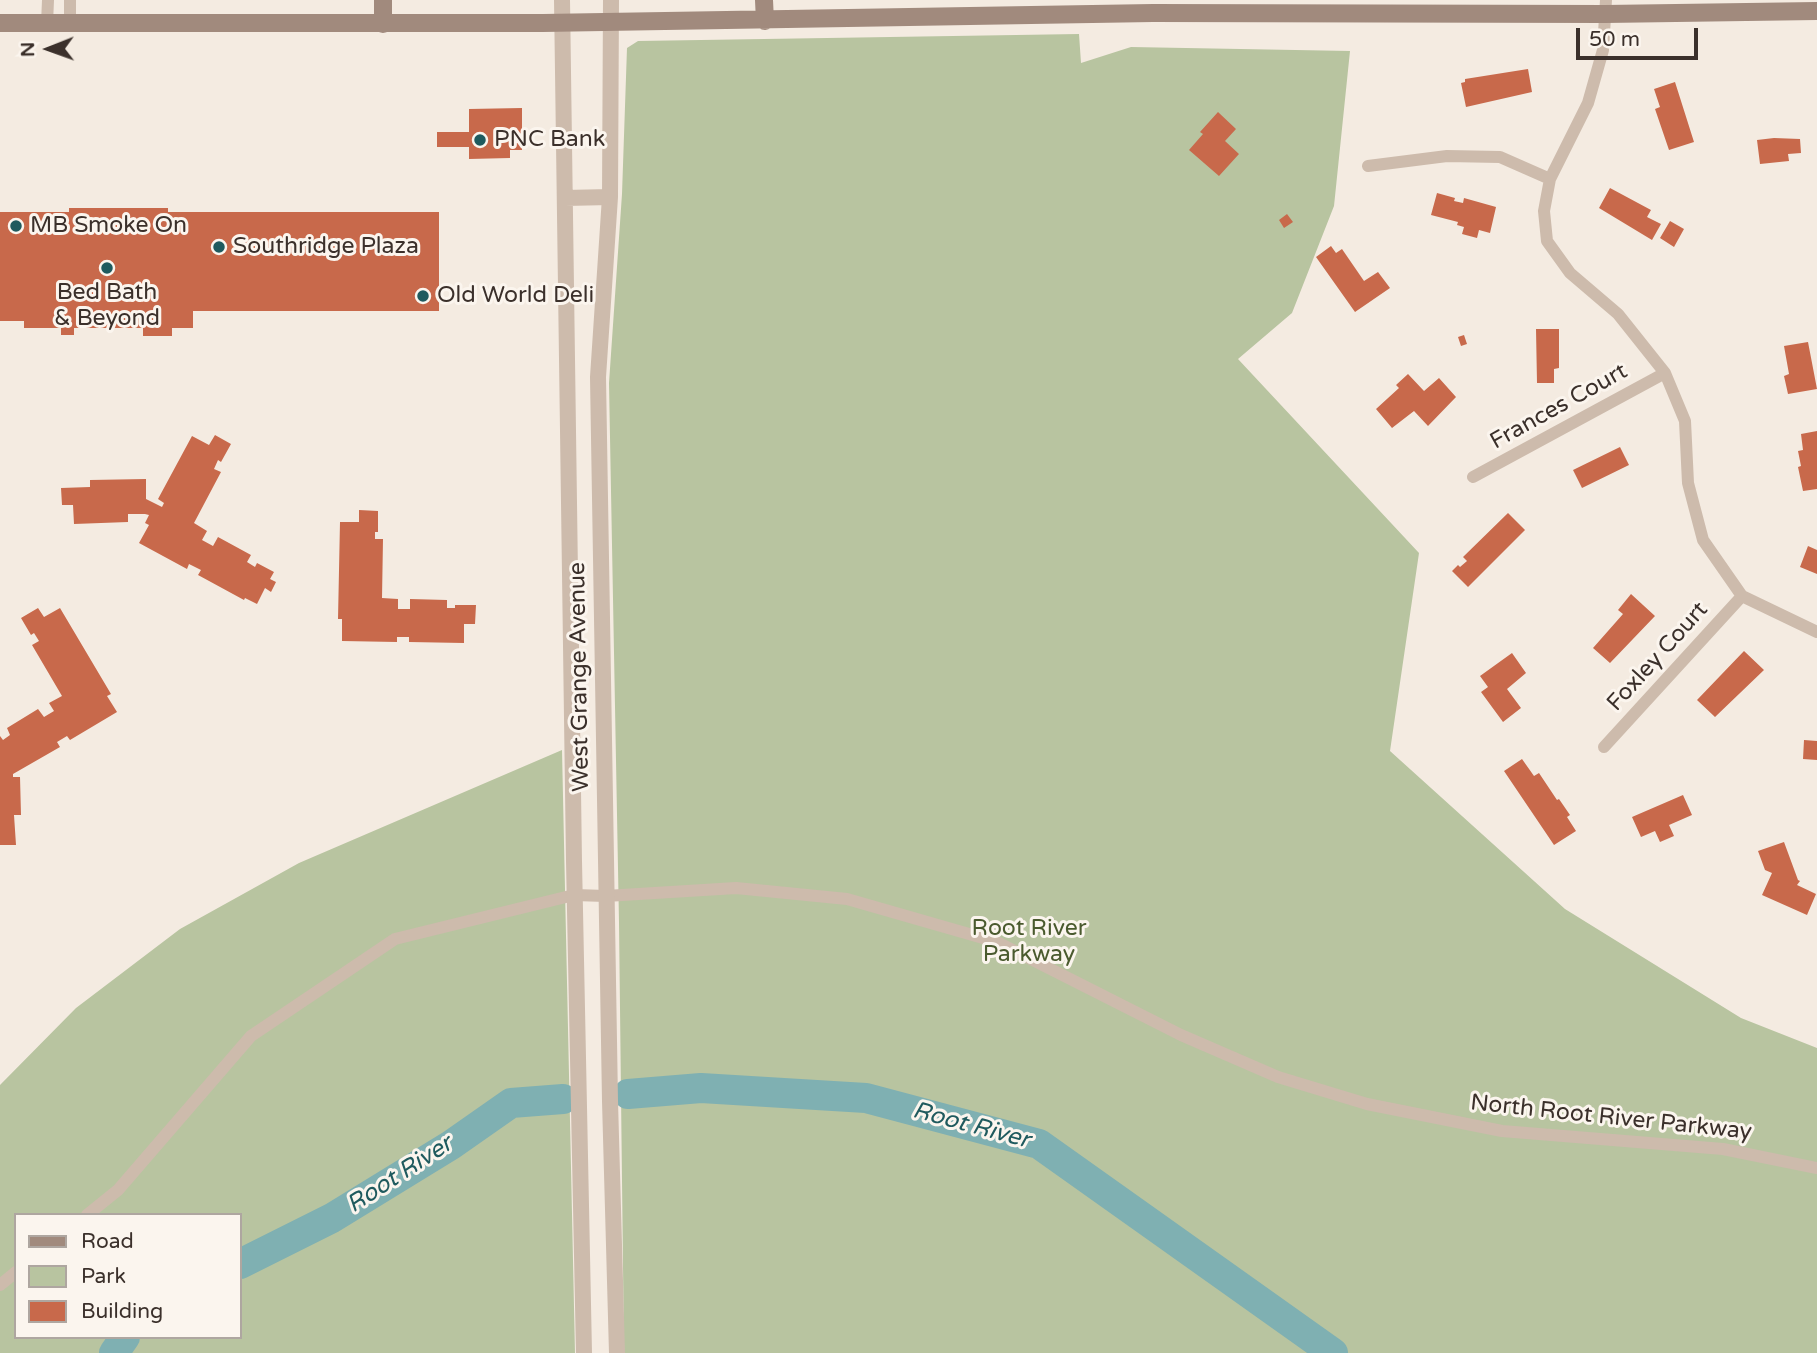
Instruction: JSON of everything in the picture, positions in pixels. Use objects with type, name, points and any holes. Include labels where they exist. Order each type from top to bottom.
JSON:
[{"type":"main road","points":[[383,0],[383,24]]},
{"type":"main road","points":[[764,0],[765,21]]},
{"type":"main road","points":[[0,23],[765,21],[1153,6],[1817,10]]},
{"type":"street","points":[[47,24],[48,0]]},
{"type":"street","points":[[70,0],[70,23]]},
{"type":"street","name":"West Grange Avenue","points":[[562,0],[584,1353]]},
{"type":"street","name":"West Grange Avenue","points":[[611,0],[610,197],[598,377],[606,896],[617,1353]]},
{"type":"street","points":[[1606,7],[1603,50],[1588,103],[1550,178],[1544,211],[1547,241],[1570,273],[1618,314],[1665,373],[1685,421],[1688,483],[1703,540],[1742,596],[1817,632]]},
{"type":"street","points":[[1368,166],[1447,156],[1500,157],[1550,178]]},
{"type":"street","points":[[565,198],[610,197]]},
{"type":"street","name":"Frances Court","points":[[1473,477],[1665,373]]},
{"type":"street","name":"Foxley Court","points":[[1604,747],[1742,596]]},
{"type":"street","name":"North Root River Parkway","points":[[89,1213],[118,1189],[251,1036],[395,939],[575,895],[606,896],[736,888],[847,899],[997,942],[1181,1035],[1278,1077],[1367,1104],[1502,1131],[1723,1149],[1817,1168]]},
{"type":"street","points":[[579,1101],[610,1101]]},
{"type":"street","points":[[0,1285],[14,1274]]},
{"type":"green space","name":"Root River Parkway","points":[[1079,34],[1081,63],[1131,47],[1350,51],[1334,206],[1292,313],[1238,359],[1419,553],[1390,751],[1565,909],[1741,1018],[1817,1048],[1817,1353],[624,1353],[609,383],[622,194],[627,48],[638,41]]},
{"type":"green space","points":[[562,750],[575,1353],[0,1353],[0,1085],[76,1008],[180,929],[299,863]]},
{"type":"building","points":[[1528,69],[1532,92],[1466,107],[1461,83],[1465,82],[1465,79]]},
{"type":"building","points":[[1675,82],[1694,142],[1669,150],[1655,109],[1660,107],[1654,89]]},
{"type":"building","name":"PNC Bank","points":[[522,108],[522,150],[510,150],[510,158],[469,159],[469,147],[437,147],[437,132],[469,132],[469,109]]},
{"type":"building","points":[[1218,112],[1236,129],[1225,141],[1239,154],[1219,176],[1189,150],[1203,134],[1200,132]]},
{"type":"building","points":[[1800,139],[1801,153],[1788,154],[1789,161],[1760,164],[1757,140]]},
{"type":"building","points":[[1610,188],[1651,210],[1647,217],[1661,224],[1652,240],[1599,208]]},
{"type":"building","points":[[1437,193],[1455,198],[1454,201],[1463,203],[1464,198],[1496,207],[1490,233],[1479,230],[1477,238],[1462,234],[1464,227],[1457,225],[1458,222],[1431,215]]},
{"type":"building","name":"Southridge Plaza","points":[[69,208],[168,208],[168,212],[439,212],[439,311],[193,311],[193,328],[172,328],[172,336],[143,336],[143,328],[74,328],[74,335],[61,335],[61,328],[24,328],[24,321],[0,321],[0,212],[69,212]]},
{"type":"building","points":[[1287,214],[1293,222],[1284,228],[1279,220]]},
{"type":"building","points":[[1670,221],[1684,229],[1674,247],[1660,238]]},
{"type":"building","points":[[1331,246],[1336,253],[1342,249],[1364,281],[1378,272],[1390,288],[1355,312],[1316,257]]},
{"type":"building","points":[[1536,329],[1559,329],[1559,368],[1554,369],[1554,383],[1537,383]]},
{"type":"building","points":[[1464,335],[1467,344],[1461,346],[1458,337]]},
{"type":"building","points":[[1808,342],[1817,389],[1788,394],[1784,376],[1789,374],[1784,346]]},
{"type":"building","points":[[1408,374],[1424,391],[1439,378],[1456,397],[1428,426],[1414,411],[1392,428],[1376,409],[1399,388],[1396,385]]},
{"type":"building","points":[[1817,431],[1817,489],[1803,491],[1798,467],[1801,466],[1798,451],[1803,450],[1801,434]]},
{"type":"building","points":[[215,435],[231,444],[221,462],[218,460],[214,469],[221,472],[194,523],[207,531],[202,540],[213,546],[218,537],[251,555],[247,562],[255,567],[257,563],[274,572],[270,579],[276,582],[271,592],[265,588],[257,604],[245,598],[244,600],[198,575],[201,570],[189,564],[187,569],[139,543],[149,525],[145,523],[149,515],[128,514],[128,522],[74,524],[73,505],[62,505],[61,488],[90,487],[90,480],[146,479],[146,499],[162,507],[164,503],[158,499],[192,436],[209,445]]},
{"type":"building","points":[[1620,447],[1629,465],[1582,488],[1573,470]]},
{"type":"building","points":[[359,510],[378,511],[378,532],[375,532],[375,539],[383,539],[382,598],[398,599],[398,609],[410,609],[410,599],[447,600],[447,608],[455,608],[455,605],[476,605],[475,624],[464,624],[464,643],[409,642],[409,637],[397,637],[397,642],[342,641],[342,619],[338,619],[340,522],[359,522]]},
{"type":"building","points":[[1508,513],[1525,530],[1468,587],[1452,571],[1467,561],[1463,557]]},
{"type":"building","points":[[1808,546],[1817,550],[1817,574],[1800,567]]},
{"type":"building","points":[[1631,594],[1655,616],[1610,663],[1593,648],[1623,614],[1618,610]]},
{"type":"building","points":[[38,608],[44,617],[60,608],[111,694],[107,696],[117,712],[70,740],[67,736],[57,742],[60,747],[13,774],[13,777],[20,777],[21,815],[14,815],[16,845],[0,845],[0,736],[3,740],[10,735],[7,728],[38,709],[44,717],[54,711],[49,703],[62,696],[32,645],[39,641],[34,633],[31,635],[21,618]]},
{"type":"building","points":[[1744,651],[1764,670],[1715,717],[1697,700]]},
{"type":"building","points":[[1512,653],[1526,673],[1507,689],[1521,708],[1503,722],[1481,692],[1488,687],[1480,676]]},
{"type":"building","points":[[1804,740],[1817,741],[1817,760],[1803,759]]},
{"type":"building","points":[[1522,759],[1534,776],[1539,773],[1557,800],[1559,799],[1570,815],[1567,817],[1576,831],[1554,845],[1504,771]]},
{"type":"building","points":[[1683,795],[1692,815],[1669,825],[1674,836],[1660,842],[1655,831],[1641,837],[1632,817]]},
{"type":"building","points":[[1784,842],[1800,881],[1797,885],[1816,894],[1807,915],[1762,895],[1772,873],[1765,870],[1758,851]]},
{"type":"waterway","name":"Root River","points":[[628,1094],[701,1088],[866,1098],[1039,1144],[1333,1353]]},
{"type":"waterway","name":"Root River","points":[[242,1263],[332,1218],[451,1145],[511,1103],[563,1099]]},
{"type":"waterway","name":"Root River","points":[[114,1353],[124,1339]]},
{"type":"place","name":"PNC Bank","points":[[480,140]]},
{"type":"place","name":"MB Smoke On","points":[[16,226]]},
{"type":"place","name":"Southridge Plaza","points":[[219,247]]},
{"type":"place","name":"Bed Bath & Beyond","points":[[107,268]]},
{"type":"place","name":"Old World Deli","points":[[423,296]]}]
